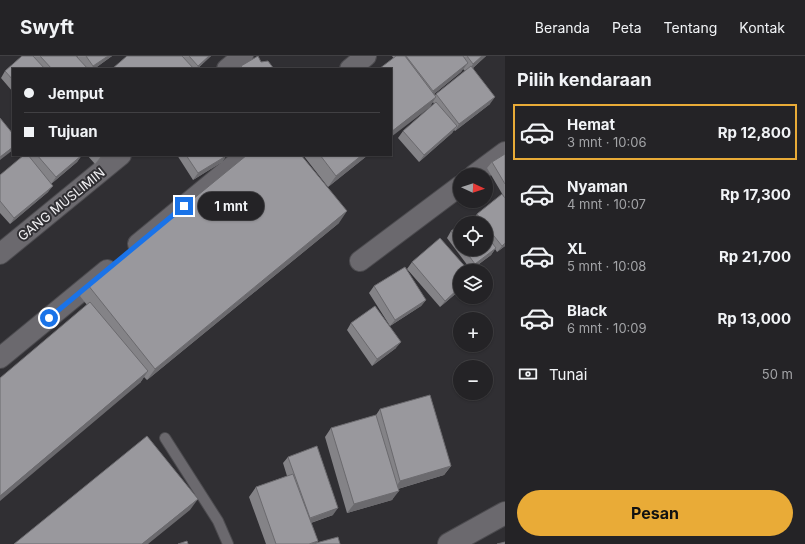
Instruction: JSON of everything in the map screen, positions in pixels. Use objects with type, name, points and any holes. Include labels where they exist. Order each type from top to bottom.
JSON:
[{"type":"main road","points":[[449,544],[505,513]]},
{"type":"street","points":[[228,68],[243,56]]},
{"type":"street","points":[[351,68],[366,56]]},
{"type":"street","points":[[483,168],[505,152]]},
{"type":"street","name":"GANG MUSLIMIN","points":[[0,254],[120,156]]},
{"type":"street","points":[[0,358],[245,156]]},
{"type":"street","points":[[360,261],[453,191]]},
{"type":"lane","points":[[165,438],[218,521],[228,544]]},
{"type":"building","points":[[22,56],[33,56],[44,68],[12,68],[12,79],[5,71]]},
{"type":"building","points":[[40,56],[76,56],[87,68],[51,68]]},
{"type":"building","points":[[86,56],[108,56],[93,66]]},
{"type":"building","points":[[127,56],[182,56],[193,68],[113,68]]},
{"type":"building","points":[[189,56],[209,56],[198,66]]},
{"type":"building","points":[[258,56],[261,62],[268,61],[273,68],[242,68],[241,66]]},
{"type":"building","points":[[396,56],[405,56],[436,97],[392,131],[392,68],[380,68]]},
{"type":"building","points":[[406,56],[463,56],[468,63],[433,91]]},
{"type":"building","points":[[467,56],[482,56],[473,64]]},
{"type":"building","points":[[471,66],[495,97],[459,124],[436,94]]},
{"type":"building","points":[[436,102],[457,126],[424,155],[403,131]]},
{"type":"building","points":[[0,118],[12,133],[12,148],[0,157]]},
{"type":"building","points":[[505,154],[505,184],[492,162]]},
{"type":"building","points":[[23,156],[29,156],[53,186],[14,218],[0,201],[0,175]]},
{"type":"building","points":[[38,156],[81,156],[56,177]]},
{"type":"building","points":[[187,156],[226,156],[198,173]]},
{"type":"building","points":[[246,156],[302,156],[347,211],[155,369],[88,285]]},
{"type":"building","points":[[321,156],[361,156],[336,176]]},
{"type":"building","points":[[502,194],[505,198],[505,243],[502,246],[493,235],[493,216],[479,216],[477,214],[484,208],[493,208],[493,201]]},
{"type":"building","points":[[440,238],[453,253],[453,256],[456,256],[463,264],[453,264],[453,294],[445,301],[412,262]]},
{"type":"building","points":[[469,256],[486,256],[475,264]]},
{"type":"building","points":[[405,267],[426,300],[395,320],[374,286]]},
{"type":"building","points":[[90,302],[148,371],[0,496],[0,378]]},
{"type":"building","points":[[375,306],[401,342],[377,359],[351,323]]},
{"type":"building","points":[[430,395],[451,466],[400,481],[380,409]]},
{"type":"building","points":[[376,415],[399,491],[354,504],[331,428]]},
{"type":"building","points":[[147,436],[198,499],[142,544],[14,544]]},
{"type":"building","points":[[317,446],[338,508],[310,518],[288,457]]},
{"type":"building","points":[[293,474],[318,541],[309,544],[276,544],[256,487]]},
{"type":"building","points":[[338,537],[340,544],[316,544],[316,543]]},
{"type":"building","points":[[187,541],[188,544],[178,544]]},
{"type":"route","points":[[49,318],[184,206]]}]
